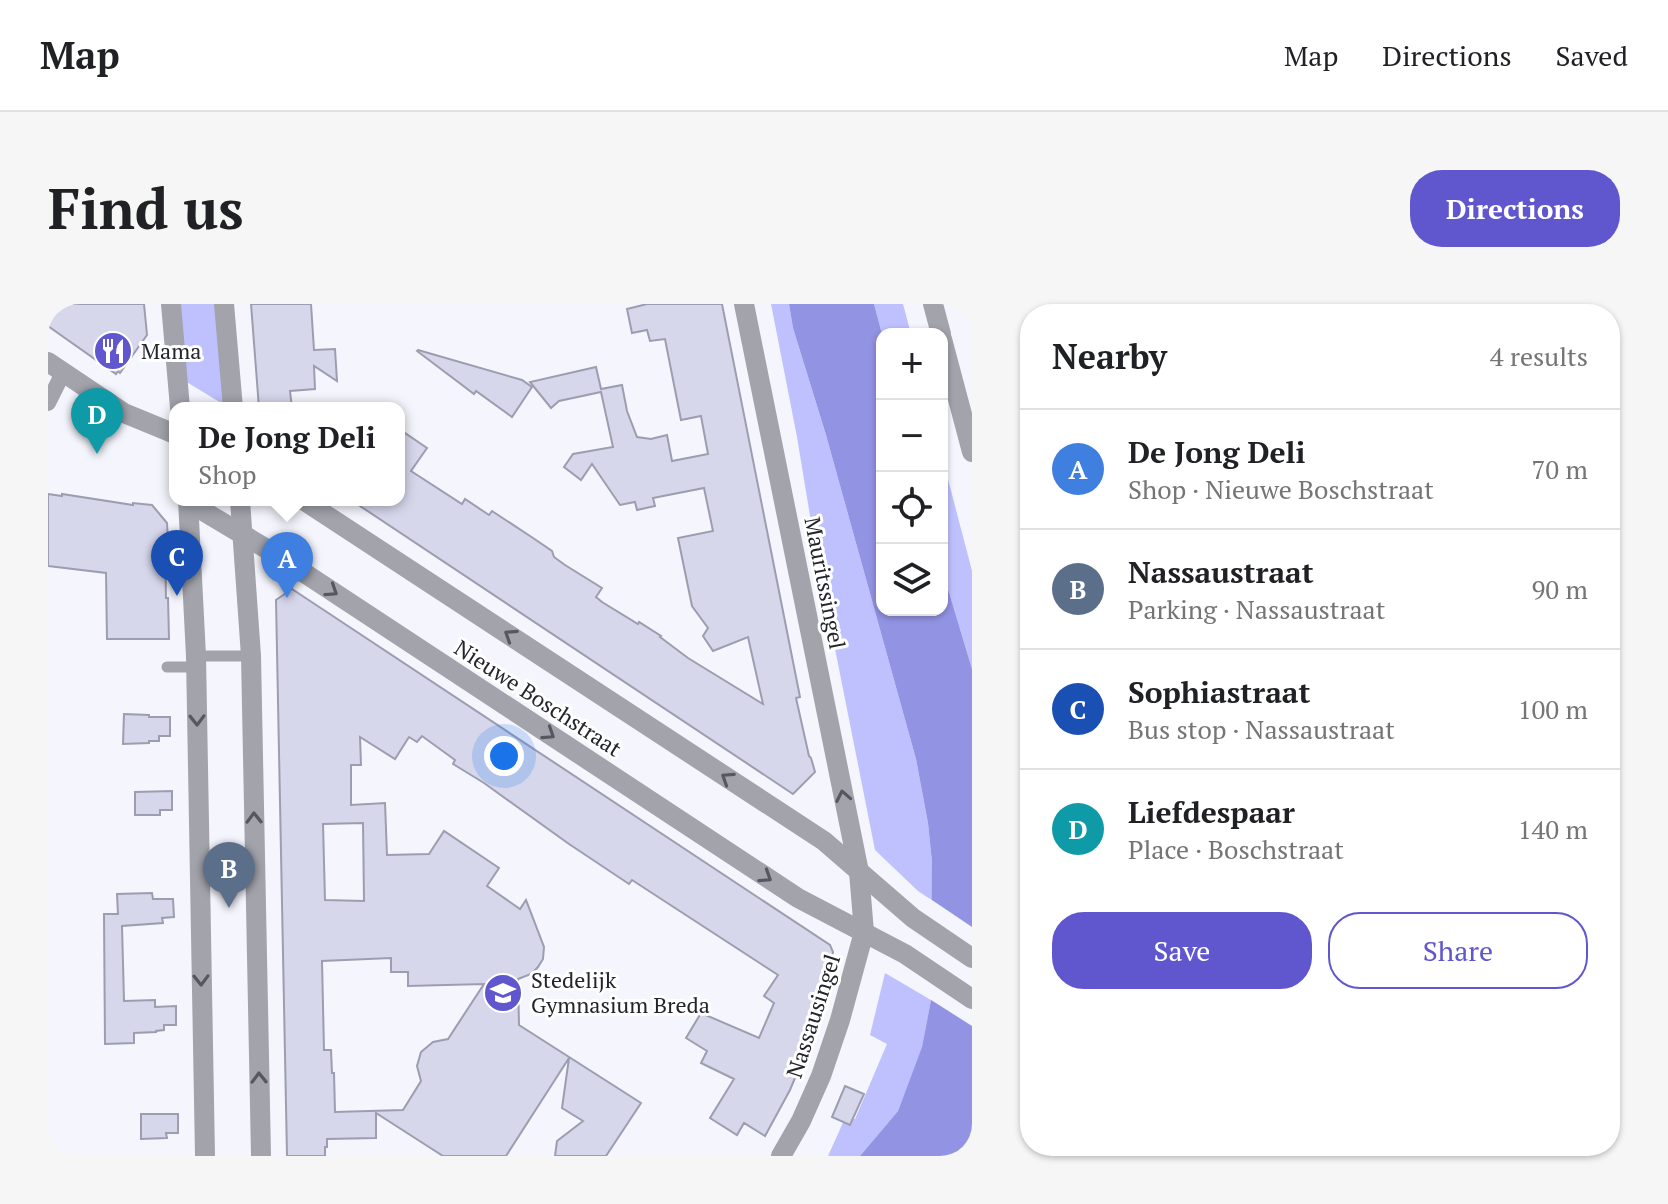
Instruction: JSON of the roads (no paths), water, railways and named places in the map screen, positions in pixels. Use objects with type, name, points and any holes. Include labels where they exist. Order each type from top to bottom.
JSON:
[{"type":"street","points":[[171,304],[179,402]]},
{"type":"street","points":[[224,304],[232,402]]},
{"type":"street","name":"Mauritssingel","points":[[744,304],[859,872]]},
{"type":"street","points":[[933,304],[939,328]]},
{"type":"street","points":[[948,363],[972,452]]},
{"type":"street","points":[[48,403],[56,368],[124,413],[169,432]]},
{"type":"street","points":[[188,506],[196,662],[205,1156]]},
{"type":"street","name":"Nieuwe Boschstraat","points":[[196,506],[277,555],[798,898],[905,954],[972,999]]},
{"type":"street","points":[[240,506],[251,656],[261,1156]]},
{"type":"street","name":"Nieuwe Boschstraat","points":[[312,506],[824,841],[913,918],[972,958]]},
{"type":"street","points":[[859,872],[864,932]]},
{"type":"street","name":"Nassausingel","points":[[781,1156],[801,1121],[831,1049],[864,932]]},
{"type":"lane","points":[[167,667],[251,656]]},
{"type":"place","name":"Mama","points":[[113,351]]},
{"type":"place","name":"Liefdespaar","points":[[97,454]]},
{"type":"place","name":"Sophiastraat","points":[[177,596]]},
{"type":"place","name":"De Jong Deli","points":[[287,598]]},
{"type":"place","name":"Nassaustraat","points":[[229,908]]},
{"type":"place","name":"Stedelijk Gymnasium Breda","points":[[503,993]]}]
